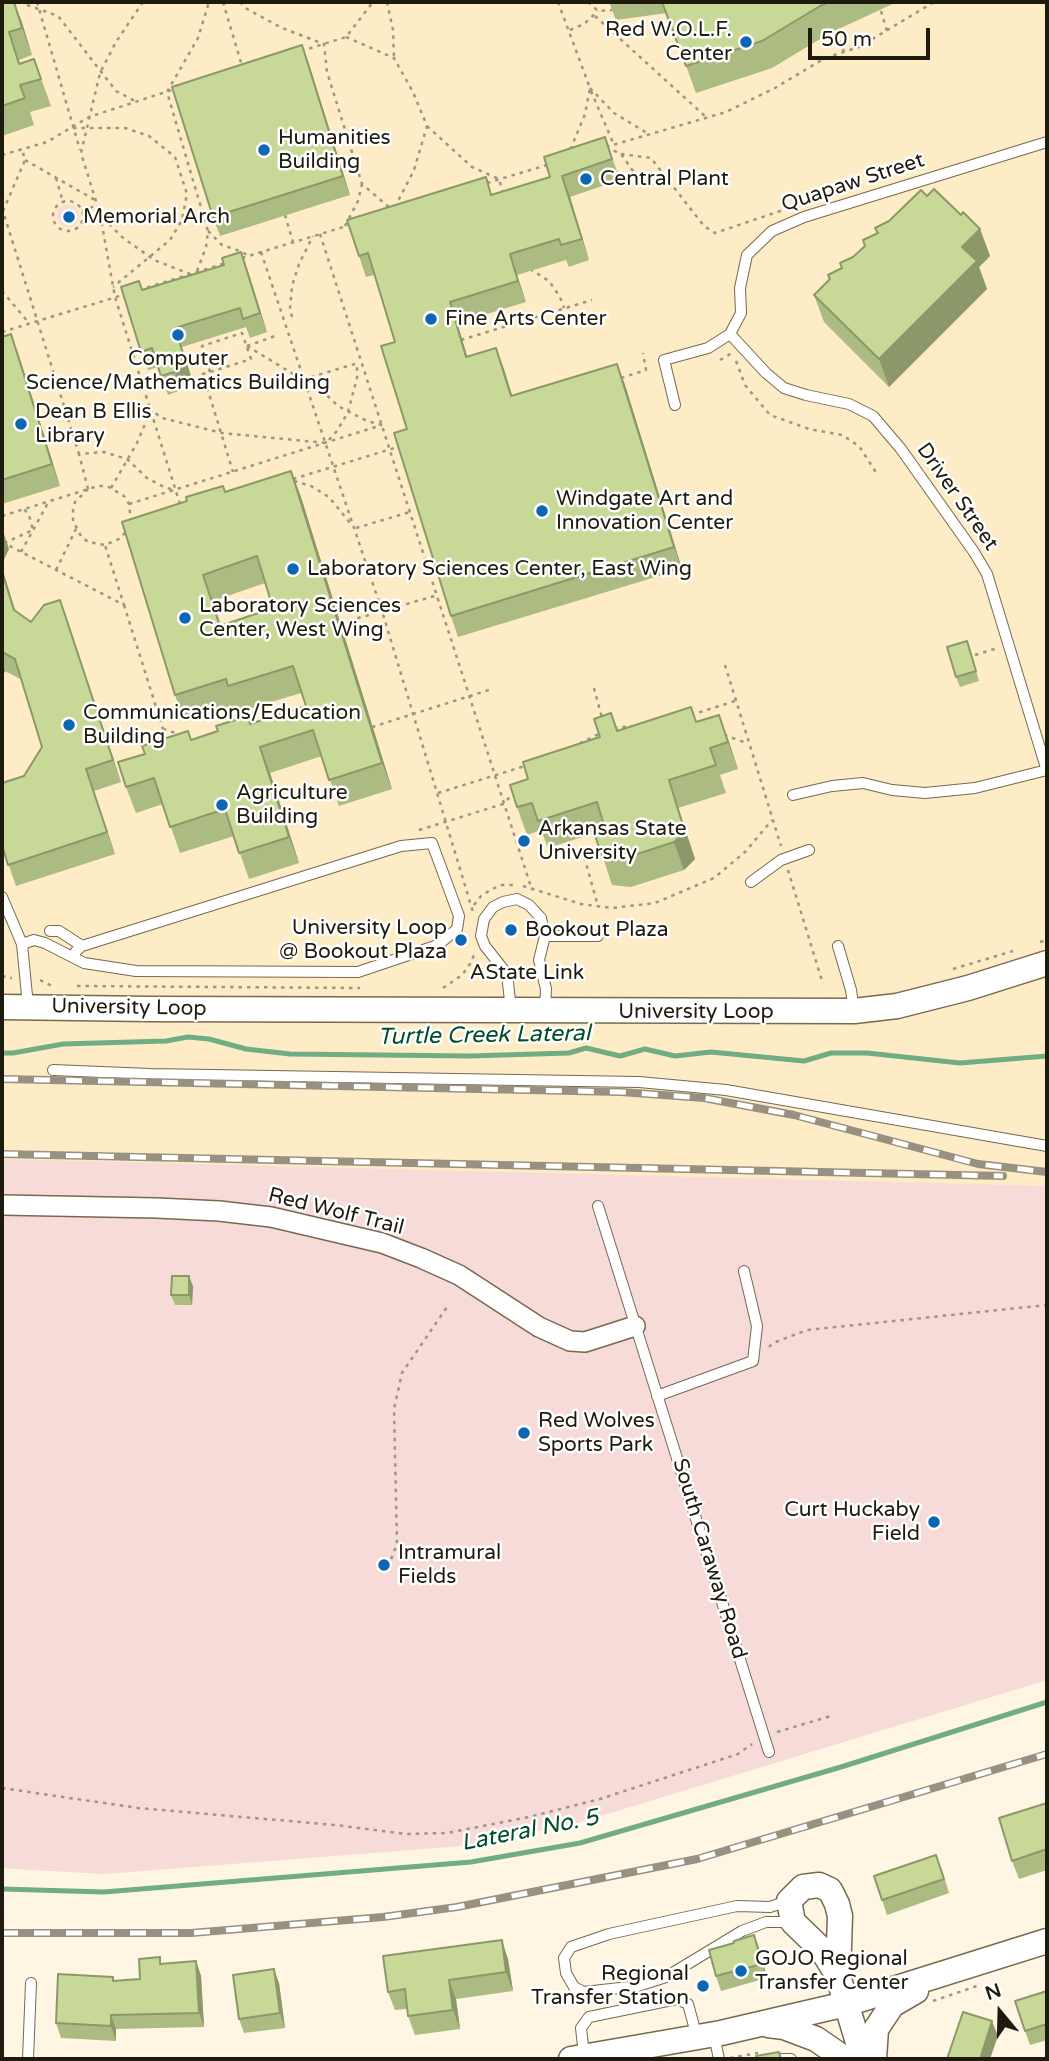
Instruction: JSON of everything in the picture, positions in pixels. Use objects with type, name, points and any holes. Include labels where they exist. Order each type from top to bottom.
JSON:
[{"type":"street","name":"University Loop","points":[[2,1007],[854,1011],[897,1006],[968,988],[1041,953]]},
{"type":"street","name":"Red Wolf Trail","points":[[2,1205],[157,1208],[271,1217],[382,1243],[421,1258],[459,1275],[539,1327],[570,1340],[585,1342],[635,1326]]},
{"type":"street","points":[[838,1976],[840,1916],[830,1890],[819,1885],[803,1888],[791,1911],[822,1950],[838,1976],[863,2059]]},
{"type":"street","points":[[578,2058],[668,2047],[846,2004],[1047,1941]]},
{"type":"street","points":[[874,2059],[876,2029],[892,2006],[944,1974]]},
{"type":"street","points":[[757,2026],[784,2028],[816,2039],[845,2059]]},
{"type":"lane","name":"Quapaw Street","points":[[730,334],[741,313],[740,288],[747,255],[772,231],[804,217],[1047,142]]},
{"type":"lane","points":[[675,405],[664,360],[708,348],[730,334]]},
{"type":"lane","name":"Driver Street","points":[[730,334],[765,373],[784,388],[806,396],[849,404],[873,416],[901,449],[980,563],[990,582],[1047,770]]},
{"type":"lane","points":[[793,795],[832,786],[863,783],[892,790],[925,793],[975,788],[1047,770]]},
{"type":"lane","points":[[22,944],[34,940],[83,963],[136,971],[358,972],[438,945],[457,929],[459,915],[432,843],[401,846],[82,946],[74,957]]},
{"type":"lane","points":[[751,882],[781,860],[809,850]]},
{"type":"lane","points":[[2,897],[22,944],[28,1006]]},
{"type":"lane","points":[[511,1010],[507,974],[485,946],[481,936],[484,919],[493,907],[517,899],[529,905],[541,918],[545,936],[539,960],[546,989],[545,1011]]},
{"type":"lane","points":[[50,931],[59,930],[82,946]]},
{"type":"lane","points":[[545,936],[598,936]]},
{"type":"lane","points":[[838,947],[851,990],[854,1011]]},
{"type":"lane","points":[[53,1070],[639,1082],[726,1090],[1047,1146]]},
{"type":"lane","name":"South Caraway Road","points":[[598,1206],[769,1752]]},
{"type":"lane","points":[[657,1396],[753,1361],[757,1326],[744,1270]]},
{"type":"lane","points":[[737,1906],[791,1911],[742,1931],[666,1976],[638,1986],[584,1992],[574,1987],[566,1973],[564,1958],[570,1947],[610,1934],[737,1906]]},
{"type":"lane","points":[[28,2059],[32,1983]]},
{"type":"lane","points":[[578,2058],[581,2028],[589,2017],[677,1999],[688,2004],[719,2059]]},
{"type":"lane","points":[[769,2059],[791,2059]]},
{"type":"path","points":[[19,2],[58,16],[116,91],[137,102]]},
{"type":"path","points":[[37,2],[101,217],[115,297],[183,514]]},
{"type":"path","points":[[81,153],[100,73],[116,42],[143,2]]},
{"type":"path","points":[[197,272],[206,247],[208,231],[167,92],[198,38],[209,2]]},
{"type":"path","points":[[223,2],[243,68]]},
{"type":"path","points":[[240,2],[247,9],[282,29],[324,44]]},
{"type":"path","points":[[291,54],[346,37],[373,2]]},
{"type":"path","points":[[387,2],[393,30],[394,58],[413,92],[427,126],[472,166],[499,179],[503,192]]},
{"type":"path","points":[[558,2],[614,145]]},
{"type":"path","points":[[588,2],[598,11],[615,9]]},
{"type":"path","points":[[797,206],[715,233],[704,226],[651,158],[621,154],[606,147],[726,112],[775,88],[825,58],[859,47],[934,2]]},
{"type":"path","points":[[569,31],[595,16],[598,11]]},
{"type":"path","points":[[881,11],[887,31]]},
{"type":"path","points":[[595,16],[706,117]]},
{"type":"path","points":[[837,33],[844,52]]},
{"type":"path","points":[[346,37],[394,58]]},
{"type":"path","points":[[324,44],[327,72],[362,184],[358,201],[344,226]]},
{"type":"path","points":[[2,155],[47,142],[89,117],[179,88]]},
{"type":"path","points":[[590,88],[614,113],[649,134]]},
{"type":"path","points":[[571,148],[584,114],[590,88]]},
{"type":"path","points":[[393,211],[414,170],[427,126]]},
{"type":"path","points":[[73,128],[125,128],[149,136],[175,156],[187,194],[183,220],[170,240],[113,287]]},
{"type":"path","points":[[22,149],[25,160],[2,211],[88,489]]},
{"type":"path","points":[[621,154],[640,181]]},
{"type":"path","points":[[25,160],[95,200]]},
{"type":"path","points":[[486,183],[555,162]]},
{"type":"path","points":[[55,177],[63,202]]},
{"type":"path","points":[[362,184],[393,211]]},
{"type":"path","points":[[63,202],[74,202],[82,211],[83,219],[78,228],[69,232],[60,229],[53,217],[56,208],[63,202]]},
{"type":"path","points":[[82,211],[97,205]]},
{"type":"path","points":[[393,211],[401,209]]},
{"type":"path","points":[[285,215],[293,242]]},
{"type":"path","points":[[101,217],[121,237],[150,257],[190,274]]},
{"type":"path","points":[[2,332],[356,223]]},
{"type":"path","points":[[208,231],[222,245],[249,256]]},
{"type":"path","points":[[320,233],[530,888],[538,899]]},
{"type":"path","points":[[292,317],[292,286],[313,236]]},
{"type":"path","points":[[261,252],[307,379],[382,611],[473,906],[474,919],[479,910]]},
{"type":"path","points":[[529,268],[549,281],[564,308]]},
{"type":"path","points":[[2,291],[29,323]]},
{"type":"path","points":[[451,344],[592,300]]},
{"type":"path","points":[[210,372],[202,346],[242,333],[251,359],[210,372],[203,374],[233,472]]},
{"type":"path","points":[[247,346],[278,335]]},
{"type":"path","points":[[247,346],[295,375]]},
{"type":"path","points":[[720,360],[733,352],[745,385],[770,415],[808,429],[842,435],[859,446],[877,474]]},
{"type":"path","points":[[621,378],[646,370],[643,354]]},
{"type":"path","points":[[307,379],[362,362]]},
{"type":"path","points":[[326,443],[337,432],[348,412],[357,378],[357,363]]},
{"type":"path","points":[[307,379],[338,406],[367,421],[382,425]]},
{"type":"path","points":[[151,410],[162,418],[222,433],[326,443]]},
{"type":"path","points":[[111,488],[138,443],[151,410]]},
{"type":"path","points":[[129,504],[382,425]]},
{"type":"path","points":[[355,528],[328,497],[311,486],[291,480],[403,445]]},
{"type":"path","points":[[79,454],[104,452],[127,459],[147,478],[176,490]]},
{"type":"path","points":[[2,516],[49,501],[88,489],[98,486],[111,488],[124,496],[129,504],[131,523],[127,531],[114,542],[105,545],[88,542],[76,529],[73,511],[75,502],[88,489]]},
{"type":"path","points":[[21,552],[49,501]]},
{"type":"path","points":[[24,509],[29,515],[33,530]]},
{"type":"path","points":[[355,528],[410,512]]},
{"type":"path","points":[[127,531],[138,528]]},
{"type":"path","points":[[55,571],[76,529]]},
{"type":"path","points":[[3,542],[33,530]]},
{"type":"path","points":[[3,542],[124,605]]},
{"type":"path","points":[[105,545],[163,729]]},
{"type":"path","points":[[341,623],[438,595]]},
{"type":"path","points":[[975,655],[1008,645]]},
{"type":"path","points":[[725,665],[782,849]]},
{"type":"path","points":[[594,688],[603,720]]},
{"type":"path","points":[[372,726],[489,690]]},
{"type":"path","points":[[688,716],[736,701]]},
{"type":"path","points":[[566,751],[583,740],[613,729],[635,726]]},
{"type":"path","points":[[145,749],[153,735],[163,729],[172,730],[187,738]]},
{"type":"path","points":[[713,732],[747,743]]},
{"type":"path","points":[[438,793],[532,764]]},
{"type":"path","points":[[411,832],[503,804],[518,789]]},
{"type":"path","points":[[468,918],[481,896],[502,885],[530,888],[581,904],[612,908],[655,903],[714,878],[745,852],[772,820]]},
{"type":"path","points":[[582,849],[598,906]]},
{"type":"path","points":[[788,870],[823,984]]},
{"type":"path","points":[[1041,953],[1047,940]]},
{"type":"path","points":[[951,970],[1023,948]]},
{"type":"path","name":"AState Link","points":[[456,989],[443,988],[462,975],[475,951]]},
{"type":"path","points":[[2,976],[37,979],[52,986]]},
{"type":"path","points":[[77,986],[366,988]]},
{"type":"path","points":[[388,1567],[397,1544],[396,1397],[402,1373],[449,1304]]},
{"type":"path","points":[[753,1361],[773,1343],[807,1330],[1047,1305]]},
{"type":"path","points":[[2,1788],[138,1808],[335,1825],[406,1834],[447,1833],[529,1817],[676,1776],[738,1754],[764,1735],[831,1716]]},
{"type":"path","points":[[923,2005],[982,1984]]},
{"type":"shaded area","name":"Arkansas State University","points":[[2,2],[1047,2],[1047,1680],[568,1826],[460,1846],[104,1874],[2,1868]]},
{"type":"shaded area","points":[[68,205],[76,208],[79,216],[76,224],[68,227],[60,224],[57,216],[60,208]]},
{"type":"shaded area","name":"Red Wolves Sports Park","points":[[2,1159],[1047,1186],[1047,1680],[568,1826],[460,1846],[104,1874],[2,1868]]},
{"type":"building","points":[[2,2],[14,2],[22,28],[9,32],[19,64],[34,59],[41,79],[20,85],[25,98],[2,106]]},
{"type":"building","points":[[662,2],[829,2],[762,41],[686,66]]},
{"type":"building","name":"Humanities Building","points":[[302,45],[343,176],[213,217],[172,87]]},
{"type":"building","points":[[605,137],[612,159],[562,176],[582,239],[561,245],[559,239],[510,254],[518,281],[450,302],[466,357],[496,348],[511,396],[617,364],[674,547],[451,616],[394,433],[407,429],[381,346],[395,342],[368,253],[359,256],[347,220],[486,177],[491,195],[550,177],[544,157]]},
{"type":"building","points":[[934,189],[980,229],[962,247],[977,261],[879,359],[814,295],[830,279],[828,275],[842,268],[840,263],[853,257],[865,246],[863,240],[878,233],[875,228],[889,221],[921,190],[927,196]]},
{"type":"building","name":"Computer Science/Mathematics Building","points":[[241,252],[260,313],[243,319],[240,308],[175,328],[184,357],[174,372],[161,376],[152,348],[141,352],[121,287],[139,281],[142,290],[224,265],[222,258]]},
{"type":"building","name":"Dean B Ellis Library","points":[[11,334],[52,464],[2,480],[2,337]]},
{"type":"building","points":[[291,471],[382,763],[329,780],[313,730],[260,747],[289,837],[239,853],[225,809],[170,827],[154,778],[126,787],[118,762],[145,754],[142,746],[188,731],[191,740],[218,731],[216,726],[248,716],[250,724],[306,706],[293,666],[228,686],[226,679],[175,695],[122,522],[223,486],[225,492]],"holes":[[[257,556],[273,608],[220,626],[203,575]]]},
{"type":"building","name":"Communications/Education Building","points":[[2,572],[14,610],[31,622],[44,605],[60,600],[113,760],[86,769],[107,832],[8,865],[2,845],[2,783],[24,776],[42,747],[15,659],[2,652]]},
{"type":"building","points":[[967,641],[976,671],[956,677],[947,647]]},
{"type":"building","points":[[691,707],[696,722],[719,715],[728,742],[710,748],[716,765],[669,780],[685,832],[674,842],[622,859],[602,857],[594,832],[605,828],[597,802],[538,821],[532,803],[517,807],[510,785],[528,779],[523,762],[600,737],[594,719],[611,713],[617,731]]},
{"type":"building","points":[[172,1276],[189,1276],[189,1295],[171,1295]]},
{"type":"building","points":[[1047,1803],[1047,1849],[1012,1861],[999,1818]]},
{"type":"building","points":[[936,1855],[944,1879],[882,1900],[874,1876]]},
{"type":"building","points":[[754,1935],[762,1964],[716,1976],[709,1950]]},
{"type":"building","points":[[502,1940],[506,1972],[449,1980],[453,2010],[408,2016],[405,1989],[388,1992],[383,1956]]},
{"type":"building","points":[[160,1957],[160,1964],[196,1961],[199,2013],[111,2015],[111,2026],[56,2023],[58,1974],[113,1977],[113,1981],[140,1979],[139,1959]]},
{"type":"building","points":[[274,1969],[280,2013],[239,2019],[233,1975]]},
{"type":"building","points":[[1047,1991],[1047,2024],[1025,2031],[1015,2001]]},
{"type":"building","points":[[963,2012],[992,2021],[980,2059],[947,2059]]},
{"type":"building","points":[[779,2052],[781,2059],[757,2059],[756,2056]]},
{"type":"waterway","name":"Turtle Creek Lateral","points":[[2,1053],[63,1044],[166,1041],[188,1037],[209,1039],[246,1049],[290,1054],[470,1056],[569,1053],[586,1048],[620,1056],[645,1049],[675,1056],[711,1052],[804,1061],[831,1053],[867,1053],[960,1063],[1047,1056]]},
{"type":"waterway","name":"Lateral No. 5","points":[[2,1889],[104,1892],[471,1862],[580,1843],[841,1767],[1047,1702]]},
{"type":"railway","points":[[2,1079],[621,1092],[704,1098],[794,1115],[978,1164],[1047,1172]]},
{"type":"railway","points":[[2,1154],[1003,1176]]},
{"type":"railway","points":[[2,1933],[191,1933],[383,1917],[457,1907],[697,1859],[1047,1754]]},
{"type":"place","name":"Red W.O.L.F. Center","points":[[746,42]]},
{"type":"place","name":"Humanities Building","points":[[264,150]]},
{"type":"place","name":"Central Plant","points":[[586,179]]},
{"type":"place","name":"Memorial Arch","points":[[69,217]]},
{"type":"place","name":"Fine Arts Center","points":[[431,319]]},
{"type":"place","name":"Computer Science/Mathematics Building","points":[[178,335]]},
{"type":"place","name":"Dean B Ellis Library","points":[[21,424]]},
{"type":"place","name":"Windgate Art and Innovation Center","points":[[542,511]]},
{"type":"place","name":"Laboratory Sciences Center, East Wing","points":[[293,569]]},
{"type":"place","name":"Laboratory Sciences Center, West Wing","points":[[185,618]]},
{"type":"place","name":"Communications/Education Building","points":[[69,725]]},
{"type":"place","name":"Agriculture Building","points":[[222,805]]},
{"type":"place","name":"Arkansas State University","points":[[524,841]]},
{"type":"place","name":"Bookout Plaza","points":[[511,930]]},
{"type":"place","name":"University Loop @ Bookout Plaza","points":[[461,940]]},
{"type":"place","name":"Red Wolves Sports Park","points":[[524,1433]]},
{"type":"place","name":"Curt Huckaby Field","points":[[934,1522]]},
{"type":"place","name":"Intramural Fields","points":[[384,1565]]},
{"type":"place","name":"GOJO Regional Transfer Center","points":[[741,1971]]},
{"type":"place","name":"Regional Transfer Station","points":[[703,1986]]}]
